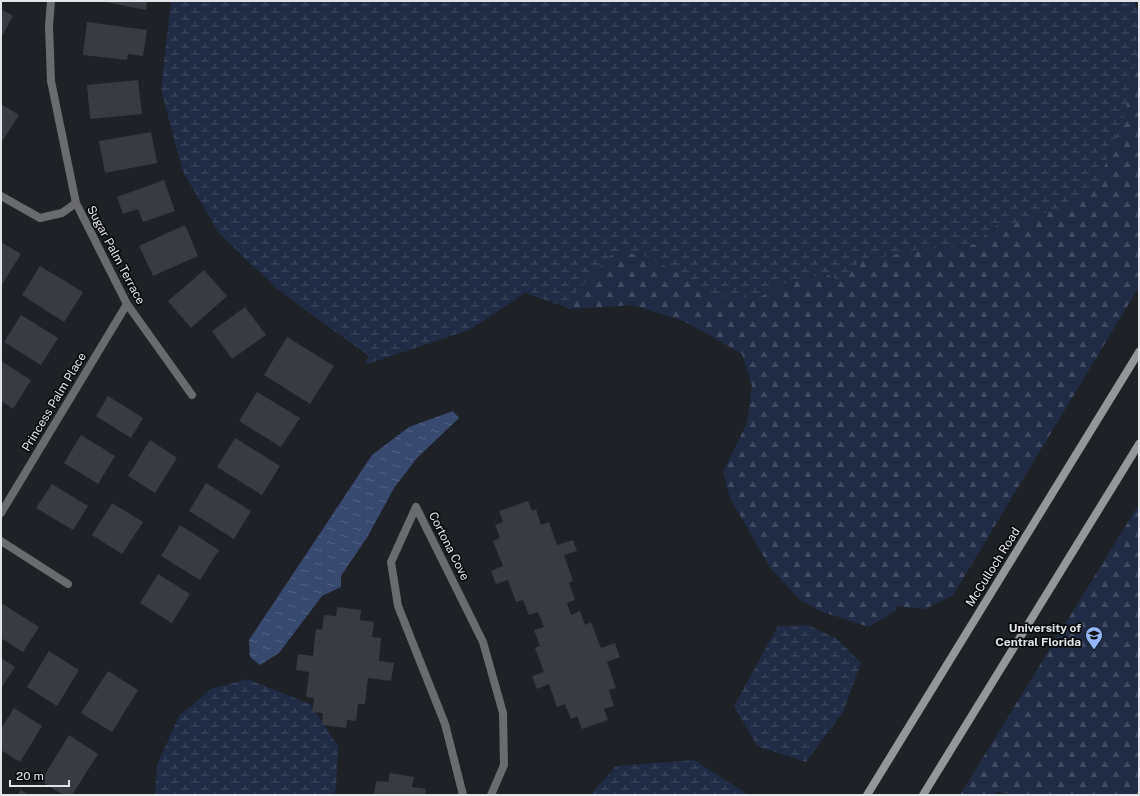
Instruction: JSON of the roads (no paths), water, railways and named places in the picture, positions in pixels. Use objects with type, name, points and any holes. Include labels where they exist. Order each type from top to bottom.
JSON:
[{"type":"main road","name":"McCulloch Road","points":[[867,795],[1139,352]]},
{"type":"main road","points":[[923,795],[1139,444]]},
{"type":"street","name":"Sugar Palm Terrace","points":[[51,1],[49,26],[51,81],[76,203],[127,304],[192,395]]},
{"type":"street","name":"Sugar Palm Terrace","points":[[1,196],[40,218],[62,213],[76,203]]},
{"type":"street","name":"Princess Palm Place","points":[[1,513],[127,304]]},
{"type":"street","name":"Cortona Cove","points":[[463,795],[445,724],[398,606],[391,562],[416,507],[483,642],[503,713],[504,765],[491,795]]},
{"type":"street","points":[[1,541],[68,584]]},
{"type":"water","points":[[453,411],[459,418],[417,458],[394,488],[368,536],[341,576],[341,587],[322,596],[279,653],[260,665],[250,657],[249,640],[372,455],[409,427]]},
{"type":"place","name":"University of Central Florida","points":[[1094,650]]}]
